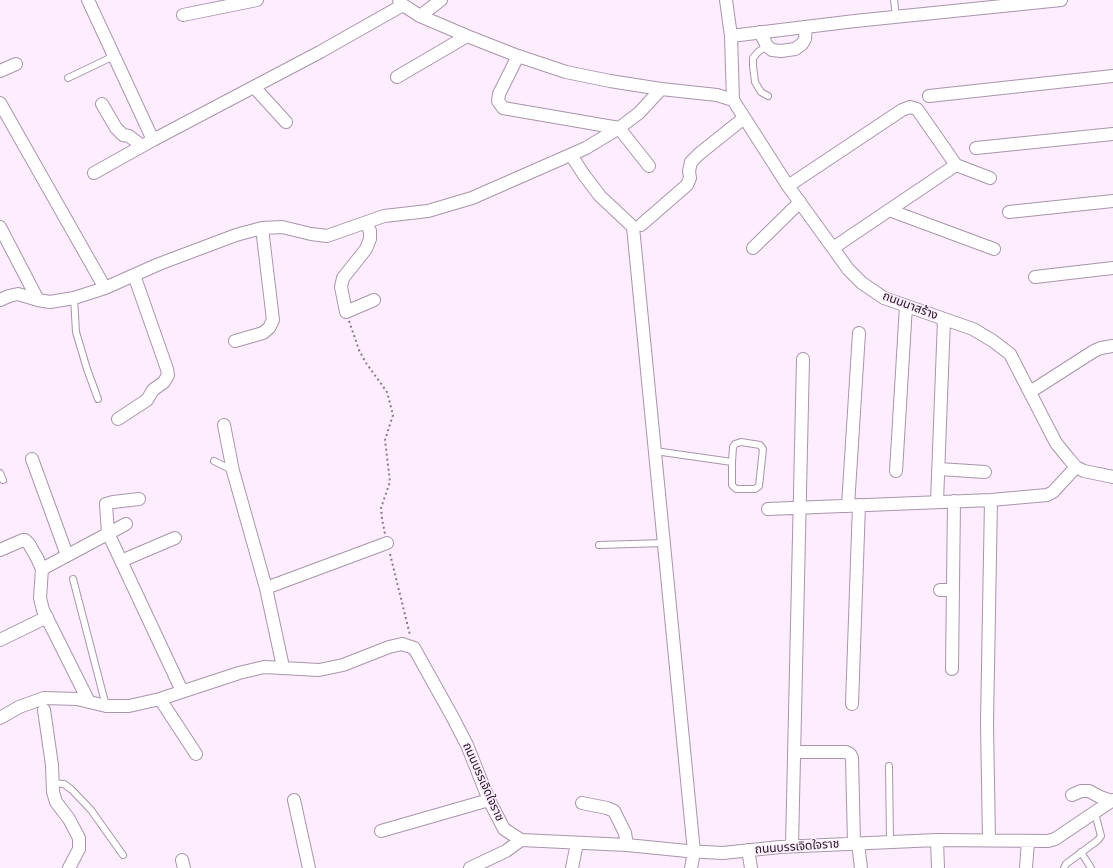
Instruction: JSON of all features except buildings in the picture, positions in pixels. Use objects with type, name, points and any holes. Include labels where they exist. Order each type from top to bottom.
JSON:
[{"type":"street","points":[[88,0],[114,56],[148,143]]},
{"type":"street","points":[[183,15],[257,0]]},
{"type":"street","points":[[420,16],[441,0]]},
{"type":"street","name":"ถนนนาสร้าง","points":[[726,0],[730,36],[733,100],[788,186],[848,269],[862,283],[884,298],[974,329],[993,340],[1010,354],[1056,442],[1076,467]]},
{"type":"street","points":[[730,36],[896,16],[1027,2],[1061,0]]},
{"type":"street","points":[[94,172],[320,52],[401,2],[420,16],[467,36],[518,56],[566,72],[661,89],[717,95],[733,100]]},
{"type":"street","points":[[760,32],[766,46],[772,50],[781,51],[795,49],[802,44],[805,39],[806,27]]},
{"type":"street","points":[[396,77],[467,36]]},
{"type":"street","points":[[518,56],[499,94],[498,101],[503,108],[619,128],[649,166]]},
{"type":"street","points":[[0,71],[16,64]]},
{"type":"street","points":[[929,96],[1113,76]]},
{"type":"street","points":[[254,87],[286,122]]},
{"type":"street","points":[[0,299],[18,294],[50,302],[74,298],[105,288],[159,264],[222,240],[262,228],[282,227],[327,236],[384,216],[428,211],[472,198],[586,148],[619,128],[639,113],[661,89]]},
{"type":"street","points":[[0,103],[105,288]]},
{"type":"street","points":[[102,104],[116,128],[124,135],[148,143]]},
{"type":"street","points":[[788,186],[902,110],[910,107],[917,109],[956,165],[990,178]]},
{"type":"street","points":[[641,225],[687,185],[690,178],[689,171],[691,162],[744,118]]},
{"type":"street","points":[[976,148],[1113,134]]},
{"type":"street","points":[[571,155],[600,196],[633,227],[694,852],[691,868]]},
{"type":"street","points":[[833,248],[956,165]]},
{"type":"street","points":[[1009,212],[1113,201]]},
{"type":"street","points":[[753,248],[800,202]]},
{"type":"street","points":[[889,210],[994,249]]},
{"type":"street","points":[[366,222],[370,231],[370,239],[366,249],[343,278],[341,287],[346,312],[374,300]]},
{"type":"street","points":[[0,227],[38,300]]},
{"type":"street","points":[[235,340],[263,333],[269,328],[273,320],[262,228]]},
{"type":"street","points":[[1035,277],[1113,268]]},
{"type":"street","points":[[118,419],[147,400],[153,390],[164,382],[168,375],[134,275]]},
{"type":"street","points":[[896,471],[906,306]]},
{"type":"street","points":[[937,502],[944,319]]},
{"type":"street","points":[[852,704],[854,506],[859,334]]},
{"type":"street","points":[[1030,392],[1094,351],[1113,346]]},
{"type":"street","points":[[792,846],[803,359]]},
{"type":"street","points":[[224,426],[233,471],[266,588],[283,667]]},
{"type":"street","points":[[32,459],[67,555]]},
{"type":"street","points":[[768,509],[991,500],[1047,495],[1053,492],[1076,467],[1084,471],[1113,477]]},
{"type":"street","points":[[939,469],[984,472]]},
{"type":"street","points":[[139,499],[106,504],[108,533],[182,692]]},
{"type":"street","points":[[990,840],[987,723],[991,500]]},
{"type":"street","points":[[952,668],[954,501]]},
{"type":"street","points":[[42,569],[126,524]]},
{"type":"street","points":[[121,562],[175,538]]},
{"type":"street","points":[[0,550],[23,540],[29,544],[42,569],[40,598],[43,610],[89,702]]},
{"type":"street","points":[[266,588],[387,543]]},
{"type":"street","points":[[940,590],[953,590]]},
{"type":"street","points":[[0,640],[47,617]]},
{"type":"street","points":[[0,718],[19,707],[44,698],[77,699],[106,706],[129,706],[160,699],[264,667],[319,670],[343,665],[389,647],[402,644],[414,648]]},
{"type":"street","name":"ถนนบรรเจิดใจราช","points":[[414,648],[467,745],[489,800],[504,829],[521,840],[627,845],[694,852],[723,853],[792,846],[937,840],[1051,841],[1112,800]]},
{"type":"street","points":[[160,699],[196,754]]},
{"type":"street","points":[[44,710],[52,765],[53,792],[56,802],[69,819],[79,838],[78,850],[69,868]]},
{"type":"street","points":[[794,752],[846,752],[850,754],[852,758],[856,843],[862,868]]},
{"type":"street","points":[[1072,795],[1088,791],[1100,797],[1112,800]]},
{"type":"street","points":[[294,800],[309,868]]},
{"type":"street","points":[[381,831],[489,800]]},
{"type":"street","points":[[582,803],[607,808],[614,811],[625,833],[627,845]]},
{"type":"street","points":[[470,868],[506,851],[521,840]]},
{"type":"street","points":[[937,840],[938,868]]},
{"type":"street","points":[[1026,868],[1028,841]]},
{"type":"street","points":[[572,868],[577,842]]},
{"type":"street","points":[[748,850],[751,868]]},
{"type":"lane","points":[[894,0],[896,16]]},
{"type":"lane","points":[[766,46],[753,58],[753,66],[755,82],[761,92],[768,96]]},
{"type":"lane","points":[[68,78],[114,56]]},
{"type":"lane","points":[[74,298],[76,332],[98,399]]},
{"type":"lane","points":[[741,442],[762,446],[763,449],[759,486],[755,489],[736,489],[732,485],[732,462],[732,447],[735,444],[741,442]]},
{"type":"lane","points":[[655,451],[732,462]]},
{"type":"lane","points":[[214,461],[233,471]]},
{"type":"lane","points":[[0,473],[3,480]]},
{"type":"lane","points":[[599,545],[664,543]]},
{"type":"lane","points":[[73,579],[106,706]]},
{"type":"lane","points":[[889,766],[890,842]]},
{"type":"lane","points":[[52,783],[64,784],[72,790],[91,810],[123,855]]},
{"type":"lane","points":[[1064,868],[1066,864],[1098,840],[1101,836],[1095,812]]},
{"type":"lane","points":[[1082,852],[1091,868]]},
{"type":"path","points":[[346,312],[359,350],[366,363],[387,392],[393,415],[386,440],[390,482],[381,508],[387,543],[414,648]]}]
